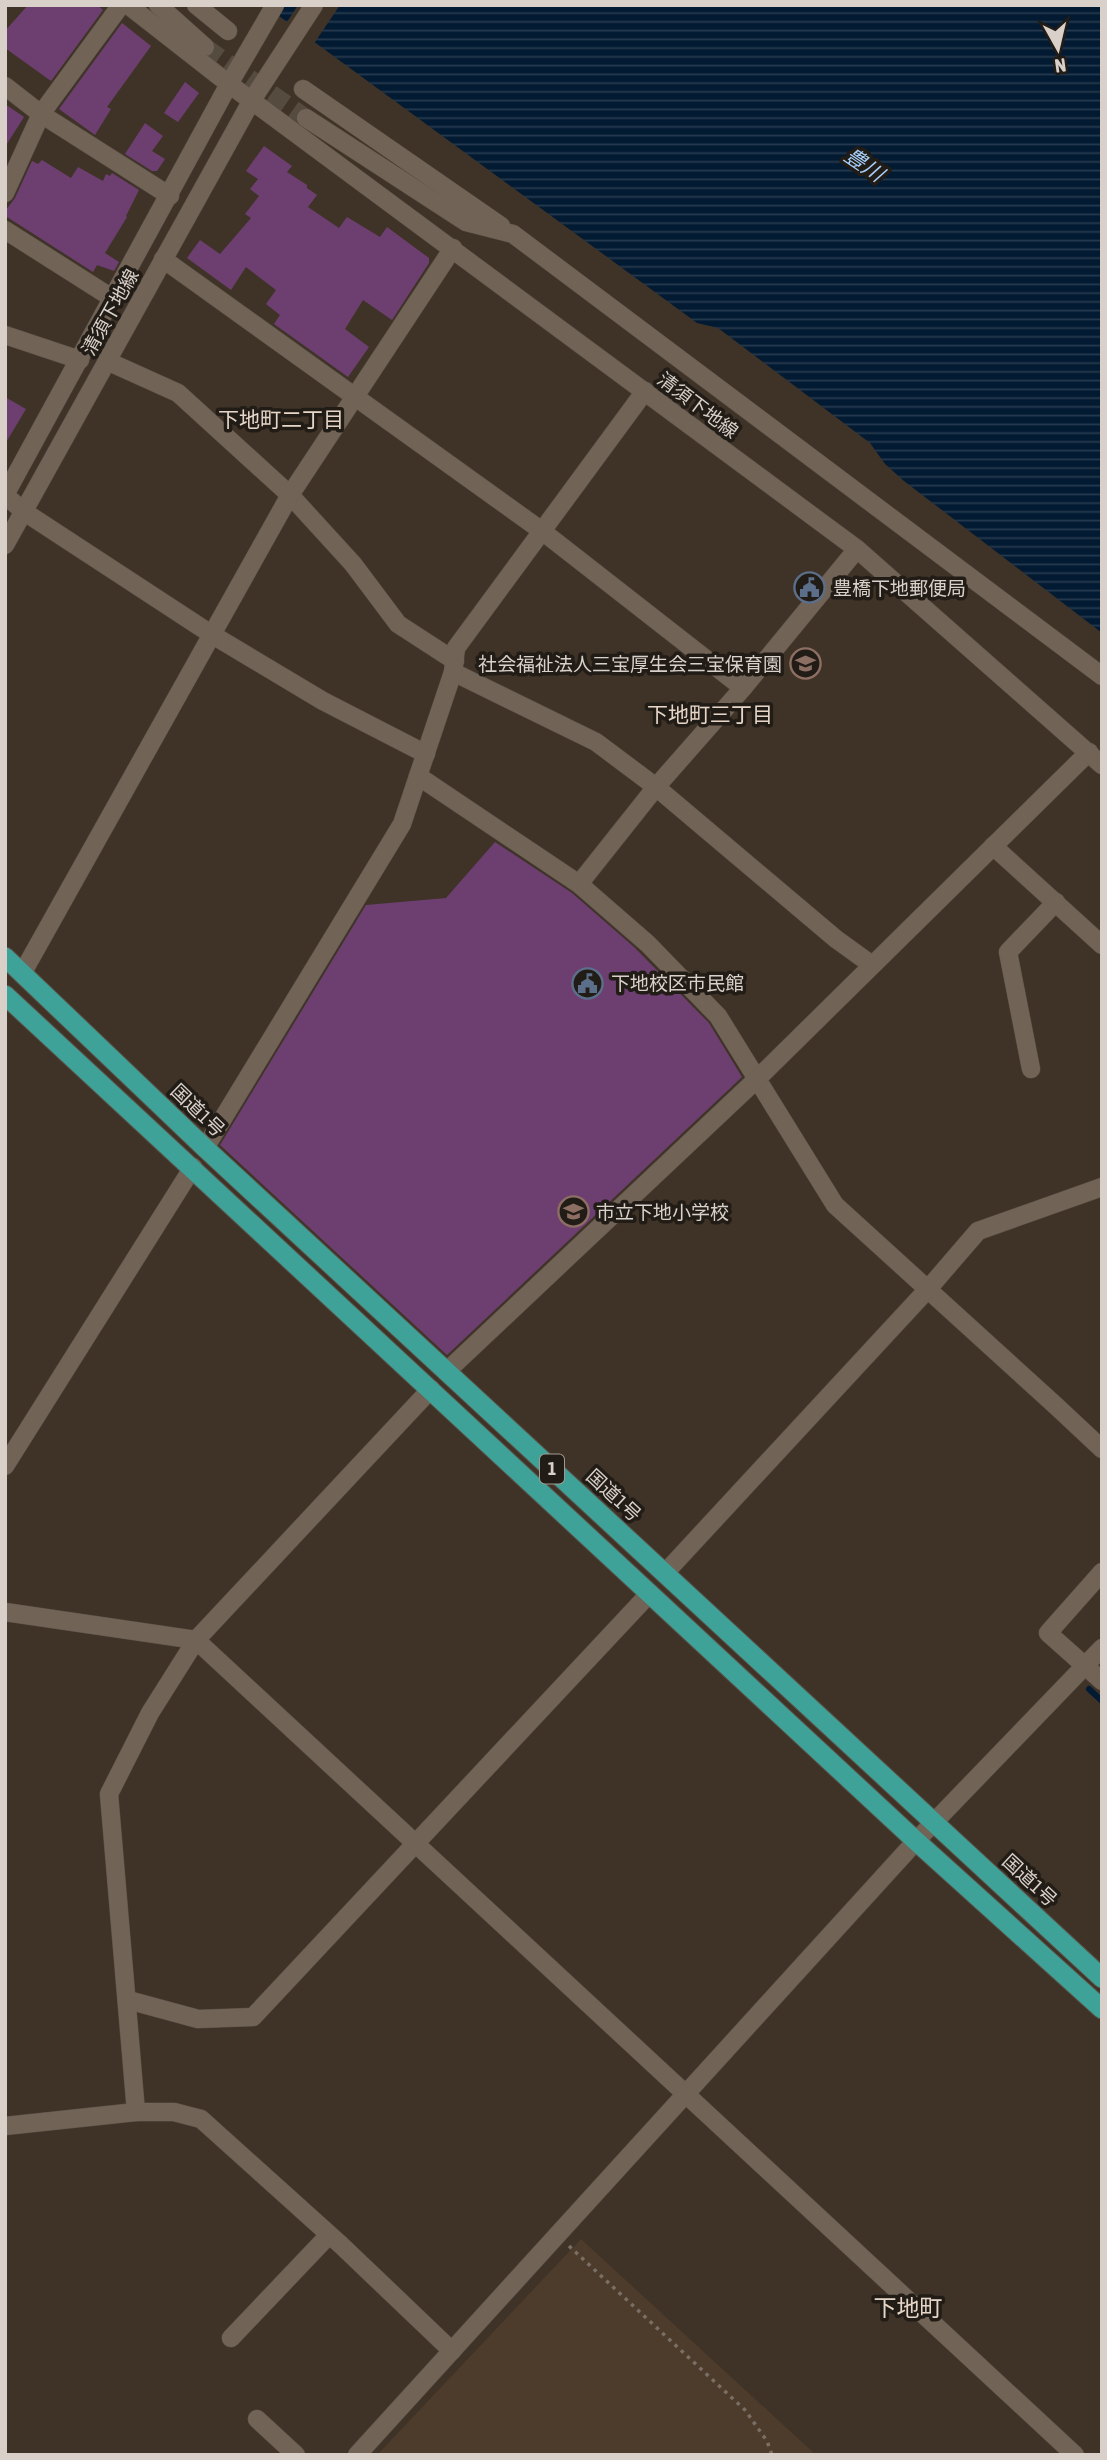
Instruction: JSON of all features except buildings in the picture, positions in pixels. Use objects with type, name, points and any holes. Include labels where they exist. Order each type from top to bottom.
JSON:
[{"type":"highway","name":"国道1号","points":[[5,957],[205,1148],[1102,1978]]},
{"type":"highway","name":"1","points":[[5,995],[916,1841],[1102,2008]]},
{"type":"street","points":[[5,193],[41,114],[121,5]]},
{"type":"street","points":[[128,5],[229,84],[275,5]]},
{"type":"street","points":[[158,5],[205,47]]},
{"type":"street","points":[[196,5],[228,32]]},
{"type":"street","points":[[251,100],[314,5]]},
{"type":"street","name":"清須下地線","points":[[5,495],[229,84],[857,549],[1095,758]]},
{"type":"street","points":[[5,86],[41,114],[170,196]]},
{"type":"street","points":[[303,89],[513,234],[1102,676]]},
{"type":"street","name":"清須下地線","points":[[5,545],[251,100]]},
{"type":"street","points":[[306,118],[466,222],[513,234]]},
{"type":"street","points":[[5,230],[113,298]]},
{"type":"street","points":[[23,972],[290,495],[453,248]]},
{"type":"street","points":[[163,259],[542,531],[744,688]]},
{"type":"street","points":[[5,335],[80,360]]},
{"type":"street","points":[[107,361],[178,393],[290,495],[353,564],[398,624],[454,667],[596,742],[656,788],[836,939],[872,965]]},
{"type":"street","points":[[205,1148],[402,824],[454,667],[456,648],[645,391]]},
{"type":"street","points":[[5,495],[23,511],[211,634],[323,701],[426,754]]},
{"type":"street","points":[[579,884],[857,549]]},
{"type":"street","points":[[446,1372],[758,1078],[993,846],[1095,758]]},
{"type":"street","points":[[418,776],[579,884],[648,944],[718,1016],[835,1205],[1102,1449]]},
{"type":"street","points":[[993,846],[1102,945]]},
{"type":"street","points":[[1031,1069],[1008,952],[1056,902]]},
{"type":"street","points":[[5,1466],[193,1167]]},
{"type":"street","points":[[664,1573],[928,1289],[978,1231],[1102,1187]]},
{"type":"street","points":[[136,2112],[109,1794],[150,1713],[195,1640],[431,1389]]},
{"type":"street","points":[[1102,1572],[1048,1633],[1102,1681]]},
{"type":"street","points":[[128,2000],[198,2019],[253,2017],[650,1593]]},
{"type":"street","points":[[5,1612],[195,1640],[1074,2455]]},
{"type":"street","points":[[357,2455],[916,1841],[1102,1648]]},
{"type":"street","points":[[5,2126],[136,2112],[174,2112],[201,2119],[452,2351]]},
{"type":"street","points":[[231,2338],[329,2235]]},
{"type":"street","points":[[257,2419],[296,2455]]},
{"type":"path","points":[[557,2235],[745,2410],[767,2441],[772,2455]]},
{"type":"shaded area","points":[[581,2239],[816,2455],[377,2455]]},
{"type":"water","name":"豊川","points":[[264,5],[1102,5],[1102,633],[904,481],[885,464],[870,443],[718,328],[697,323]]},
{"type":"pier","points":[[298,5],[340,5],[313,45],[285,25]]},
{"type":"waterway","points":[[1089,1689],[1102,1701]]},
{"type":"tunnel","points":[[205,47],[306,118]]},
{"type":"place","name":"豊橋下地郵便局","points":[[810,588]]},
{"type":"place","name":"社会福祉法人三宝厚生会三宝保育園","points":[[805,664]]},
{"type":"place","name":"下地校区市民館","points":[[588,983]]},
{"type":"place","name":"市立下地小学校","points":[[573,1212]]},
{"type":"district","name":"下地町二丁目","points":[[281,420]]},
{"type":"district","name":"下地町三丁目","points":[[710,715]]},
{"type":"district","name":"下地町","points":[[908,2308]]}]
